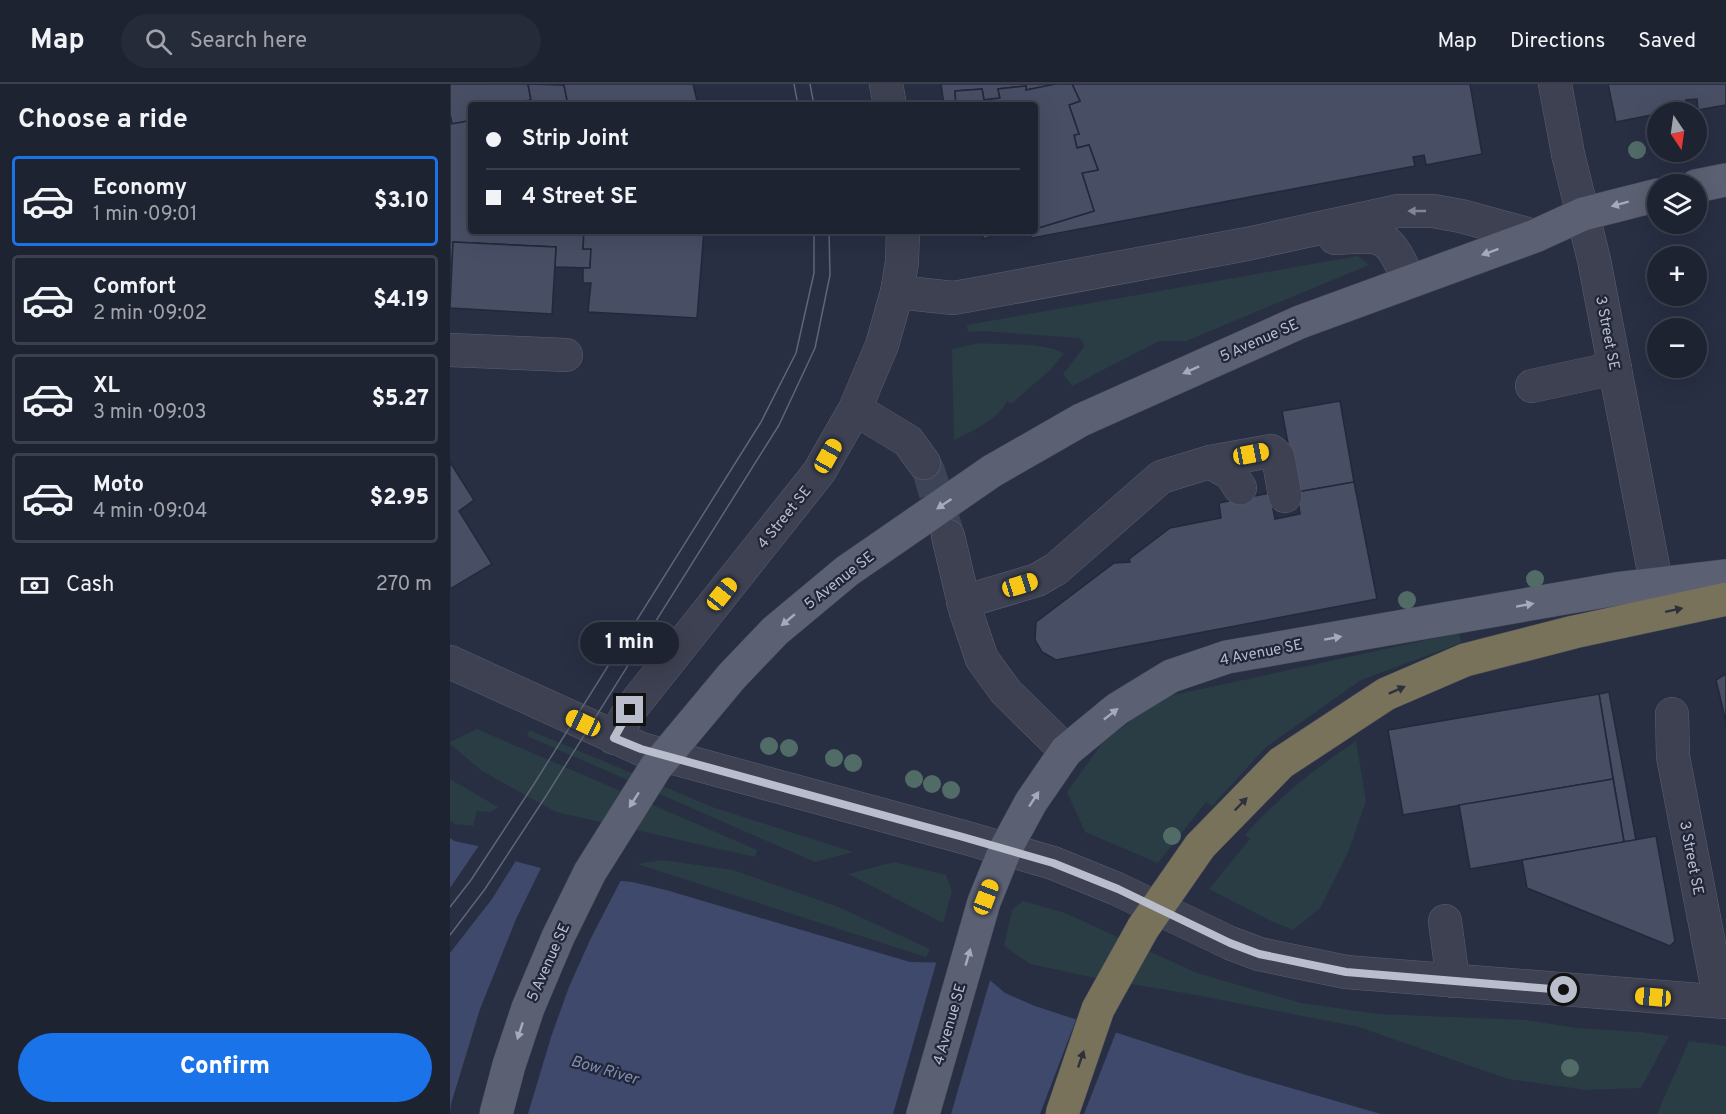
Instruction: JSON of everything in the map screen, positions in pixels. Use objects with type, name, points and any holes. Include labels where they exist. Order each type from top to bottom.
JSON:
[{"type":"highway","points":[[1062,1114],[1098,1009],[1143,928],[1200,846],[1281,763],[1386,694],[1465,660],[1574,632],[1726,599]]},
{"type":"main road","points":[[1707,184],[1726,180]]},
{"type":"main road","name":"5 Avenue SE","points":[[496,1114],[528,1008],[558,937],[590,872],[656,767],[732,676],[775,631],[847,571],[992,471],[1081,420],[1300,322],[1408,280],[1535,236],[1583,214],[1647,198]]},
{"type":"main road","name":"4 Avenue SE","points":[[923,1114],[984,902],[1005,850],[1031,802],[1066,751],[1117,709],[1171,676],[1227,657],[1656,582],[1726,576]]},
{"type":"street","points":[[886,84],[889,102]]},
{"type":"street","name":"3 Street SE","points":[[1554,84],[1568,154],[1594,260],[1656,582]]},
{"type":"street","points":[[897,292],[953,298],[1247,244],[1398,211],[1432,211],[1461,216],[1535,236]]},
{"type":"street","name":"4 Street SE","points":[[614,738],[630,710],[819,472],[855,409],[882,345],[897,292],[902,262],[903,234]]},
{"type":"street","points":[[1247,244],[1367,236],[1386,241],[1397,255],[1408,280]]},
{"type":"street","points":[[450,350],[566,355]]},
{"type":"street","points":[[1532,386],[1615,368]]},
{"type":"street","points":[[855,409],[908,441],[924,463]]},
{"type":"street","points":[[963,602],[1037,580],[1056,569],[1161,477],[1210,462],[1271,450],[1278,457],[1285,496]]},
{"type":"street","points":[[1210,462],[1231,474],[1240,488]]},
{"type":"street","points":[[948,536],[963,602],[982,659],[1006,692],[1066,751]]},
{"type":"street","points":[[450,662],[641,749],[1053,863],[1118,889],[1230,943],[1259,954],[1346,972],[1723,1001]]},
{"type":"street","name":"3 Street SE","points":[[1672,714],[1673,757],[1723,1001]]},
{"type":"street","points":[[1445,921],[1453,981]]},
{"type":"shaded area","points":[[1358,256],[1369,265],[1186,341],[1159,341],[1072,386],[1063,374],[1084,347],[1079,338],[983,331],[968,332],[967,325]]},
{"type":"shaded area","points":[[980,343],[1035,346],[1064,354],[1050,370],[1011,404],[1007,401],[998,414],[954,440],[952,349]]},
{"type":"shaded area","points":[[1459,633],[1461,643],[1361,680],[1266,747],[1212,806],[1206,802],[1158,863],[1085,832],[1067,792],[1103,742],[1160,698]]},
{"type":"shaded area","points":[[477,729],[757,850],[755,857],[556,812],[482,771],[450,744]]},
{"type":"shaded area","points":[[529,730],[715,808],[853,852],[815,862],[527,736]]},
{"type":"shaded area","points":[[1356,741],[1366,801],[1349,850],[1320,908],[1293,930],[1209,889],[1250,839],[1245,835],[1258,821],[1298,784]]},
{"type":"shaded area","points":[[450,779],[498,807],[490,812],[477,811],[473,826],[455,824],[450,820]]},
{"type":"shaded area","points":[[662,860],[733,870],[836,906],[930,949],[926,957],[637,864]]},
{"type":"shaded area","points":[[894,862],[946,875],[952,891],[943,923],[848,874]]},
{"type":"shaded area","points":[[1023,901],[1065,913],[1197,973],[1301,1003],[1378,1014],[1526,1020],[1577,1028],[1669,1036],[1641,1088],[1587,1090],[1508,1079],[1359,1027],[1030,964],[1004,946],[1012,910]]},
{"type":"shaded area","points":[[1689,1041],[1726,1046],[1726,1114],[1657,1114]]},
{"type":"water","name":"Bow River","points":[[450,838],[454,841],[487,848],[518,862],[571,876],[632,882],[666,890],[910,962],[962,963],[979,971],[1005,993],[1035,1006],[1246,1075],[1381,1114],[450,1114]]},
{"type":"pier","points":[[480,844],[517,859],[492,899],[450,953],[450,888]]},
{"type":"pier","points":[[542,866],[571,873],[622,878],[569,987],[528,1114],[450,1114],[480,1009],[516,919]]},
{"type":"pier","points":[[937,960],[963,960],[981,968],[991,977],[951,1114],[893,1114]]},
{"type":"pier","points":[[1077,1017],[1117,1030],[1084,1114],[1040,1114]]},
{"type":"building","points":[[450,84],[528,84],[531,100],[468,102],[468,121],[452,124]]},
{"type":"building","points":[[528,84],[564,85],[567,102],[520,102],[531,100]]},
{"type":"building","points":[[559,84],[693,84],[697,102],[567,102],[564,85]]},
{"type":"building","points":[[941,84],[1055,84],[1026,90],[1026,86],[998,89],[1000,98],[984,100],[982,89],[955,91],[956,102],[944,102]]},
{"type":"building","points":[[1055,84],[1072,84],[1080,101],[1069,105],[1079,134],[1074,135],[1077,148],[1089,145],[1098,170],[1082,173],[1094,211],[1038,228],[1038,102],[956,102],[955,91],[982,89],[984,100],[1000,98],[998,89],[1026,86],[1026,90]]},
{"type":"building","points":[[1072,84],[1470,84],[1482,154],[1426,165],[1424,155],[1413,157],[1415,166],[1032,238],[1030,234],[1038,234],[1038,228],[1094,211],[1082,173],[1098,170],[1089,145],[1077,148],[1074,135],[1079,134],[1069,105],[1080,101]]},
{"type":"building","points":[[1608,84],[1726,84],[1726,105],[1707,108],[1707,102],[1697,102],[1697,99],[1686,100],[1686,102],[1647,102],[1647,116],[1616,122]]},
{"type":"building","points":[[450,115],[452,124],[468,121],[468,234],[584,234],[583,249],[591,249],[590,268],[555,267],[556,247],[453,242],[452,264],[450,264]]},
{"type":"building","points":[[584,234],[704,234],[697,318],[588,312],[591,283],[583,283],[583,268],[590,268],[591,249],[583,249]]},
{"type":"building","points":[[983,234],[999,234],[983,239]]},
{"type":"building","points":[[453,242],[556,247],[552,314],[450,308]]},
{"type":"building","points":[[1340,401],[1354,482],[1297,492],[1282,411]]},
{"type":"building","points":[[450,462],[474,500],[459,511],[492,564],[450,589]]},
{"type":"building","points":[[1354,482],[1377,599],[1056,660],[1042,652],[1035,640],[1036,622],[1114,563],[1130,562],[1129,559],[1170,528],[1221,518],[1219,503],[1270,493],[1275,519],[1300,514],[1297,492]]},
{"type":"building","points":[[1726,674],[1726,722],[1716,680]]},
{"type":"building","points":[[1609,692],[1636,840],[1624,842],[1599,694]]},
{"type":"building","points":[[1599,694],[1613,779],[1403,815],[1388,730]]},
{"type":"building","points":[[1613,779],[1624,842],[1470,869],[1459,805]]},
{"type":"building","points":[[1656,836],[1675,941],[1670,946],[1527,888],[1522,860]]},
{"type":"tunnel","points":[[924,463],[929,472],[947,532]]},
{"type":"tram line","points":[[794,84],[797,102]]},
{"type":"tram line","points":[[810,84],[813,102]]},
{"type":"tram line","points":[[450,907],[471,880],[534,784],[761,422],[796,353],[814,273],[814,234]]},
{"type":"tram line","points":[[450,935],[485,889],[546,796],[779,425],[815,348],[830,275],[829,234]]},
{"type":"route","points":[[630,710],[614,738],[641,749],[1053,863],[1118,889],[1230,943],[1259,954],[1346,972],[1564,990]]}]
